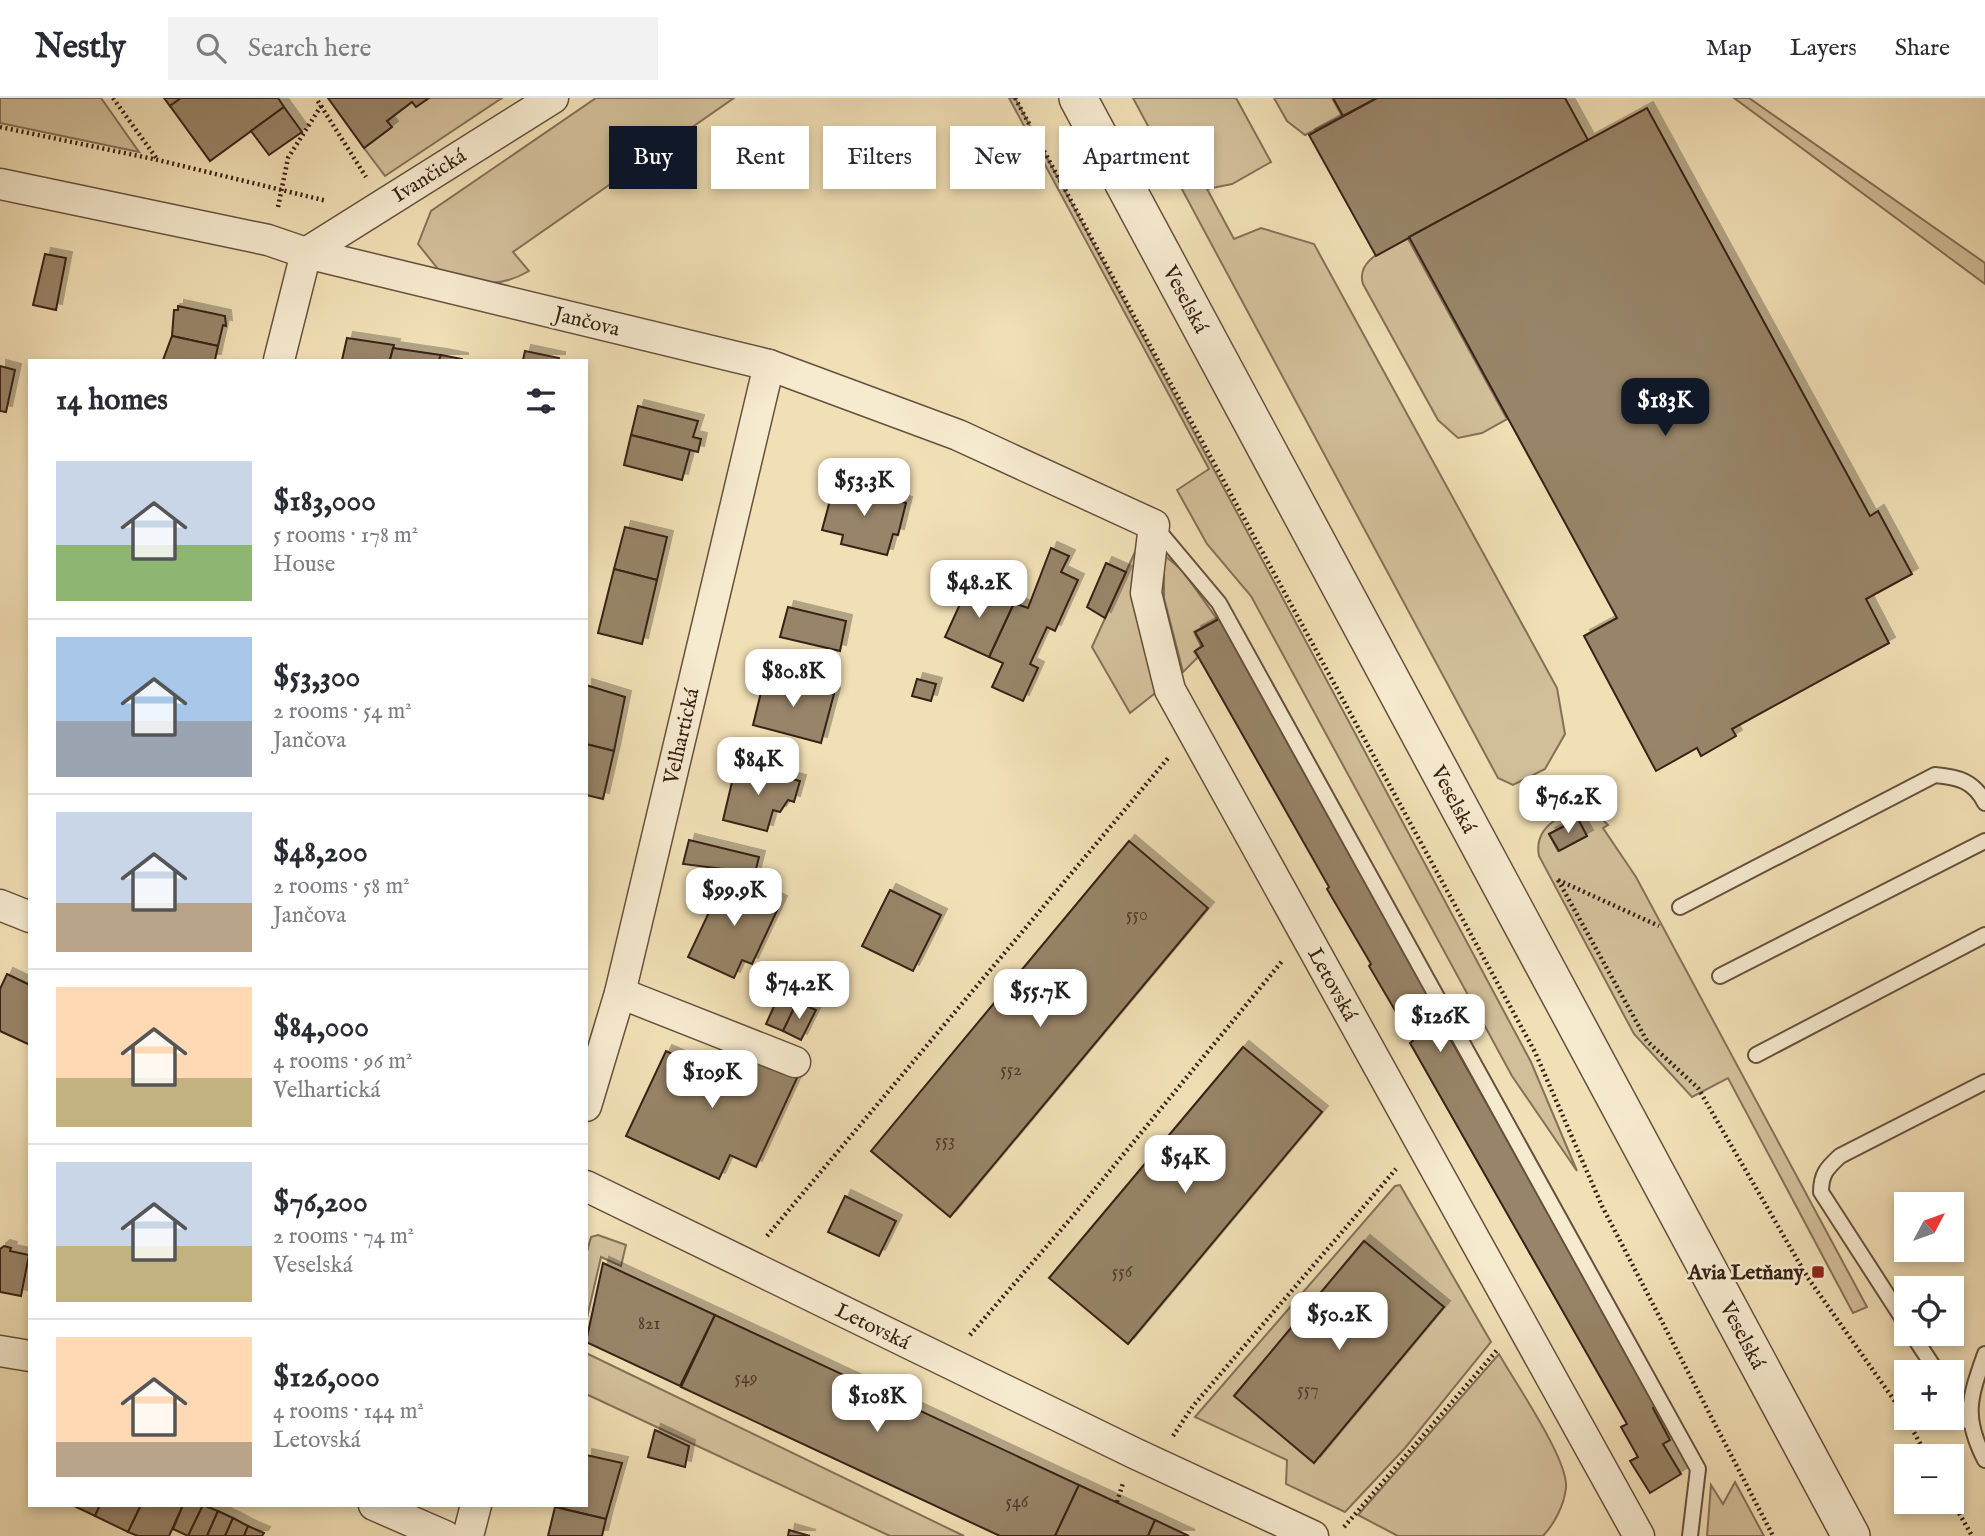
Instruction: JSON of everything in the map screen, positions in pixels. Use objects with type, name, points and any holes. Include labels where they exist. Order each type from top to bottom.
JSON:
[{"type":"street","name":"Ivančická","points":[[306,253],[553,98]]},
{"type":"street","name":"Veselská","points":[[1078,98],[1851,1536]]},
{"type":"street","name":"Jančova","points":[[0,184],[268,240],[306,253],[769,365],[958,435],[1154,525]]},
{"type":"street","points":[[279,359],[306,253]]},
{"type":"street","name":"Velhartická","points":[[588,1099],[620,993],[769,365]]},
{"type":"street","name":"Letovská","points":[[1154,525],[1146,593],[1170,691],[1639,1536]]},
{"type":"street","points":[[0,905],[28,917]]},
{"type":"street","points":[[620,993],[795,1062]]},
{"type":"street","name":"Letovská","points":[[588,1187],[1156,1463],[1327,1533]]},
{"type":"street","points":[[0,1351],[28,1356]]},
{"type":"street","points":[[379,1507],[445,1536]]},
{"type":"street","points":[[468,1536],[475,1507]]},
{"type":"lane","points":[[1154,525],[1219,603],[1698,1469],[1690,1536]]},
{"type":"lane","points":[[1680,907],[1935,775],[1959,777],[1979,792],[1985,803]]},
{"type":"lane","points":[[1720,976],[1985,841]]},
{"type":"lane","points":[[1756,1055],[1985,935]]},
{"type":"lane","points":[[1894,1305],[1821,1192],[1821,1179],[1826,1168],[1840,1156],[1985,1082]]},
{"type":"lane","points":[[1969,1422],[1973,1385],[1985,1354]]},
{"type":"lane","points":[[1964,1414],[1985,1460]]},
{"type":"path","points":[[113,98],[158,160]]},
{"type":"path","points":[[1015,98],[1535,1052],[1602,1206],[1773,1536]]},
{"type":"path","points":[[321,106],[372,187]]},
{"type":"path","points":[[0,127],[158,160],[329,202]]},
{"type":"path","points":[[744,1264],[1192,729]]},
{"type":"path","points":[[1660,926],[1558,880],[1647,1041],[1699,1088],[1808,1278],[1894,1400]]},
{"type":"path","points":[[947,1362],[1072,1217],[1305,933]]},
{"type":"path","points":[[1156,1463],[1193,1406],[1385,1181],[1394,1171],[1425,1150]]},
{"type":"path","points":[[1327,1533],[1521,1323]]},
{"type":"path","points":[[1960,1514],[1972,1536]]},
{"type":"shaded area","points":[[0,98],[101,98],[139,152],[0,123]]},
{"type":"shaded area","points":[[429,98],[502,98],[385,176],[364,148],[391,127],[387,121],[412,102],[416,107]]},
{"type":"shaded area","points":[[596,98],[734,98],[694,126],[609,126],[609,185],[513,252],[529,271],[507,281],[476,282],[442,274],[418,244],[431,211]]},
{"type":"shaded area","points":[[1009,98],[1015,98],[1030,126],[1024,126]]},
{"type":"shaded area","points":[[1133,98],[1236,98],[1271,162],[1232,184],[1214,188],[1214,126],[1148,126]]},
{"type":"shaded area","points":[[1274,98],[1332,98],[1342,116],[1305,135],[1287,121]]},
{"type":"shaded area","points":[[1734,98],[1749,98],[1985,263],[1985,284]]},
{"type":"shaded area","points":[[1045,154],[1059,180],[1059,189],[1064,189],[1531,1062],[1577,1171],[1512,1076],[1251,596],[1207,544],[1177,490],[1209,469],[1045,165]]},
{"type":"shaded area","points":[[1182,189],[1207,189],[1234,239],[1261,228],[1314,244],[1557,688],[1565,734],[1545,769],[1513,785],[1498,778]]},
{"type":"shaded area","points":[[1407,237],[1507,419],[1482,433],[1458,438],[1438,420],[1363,284],[1362,275],[1369,261]]},
{"type":"shaded area","points":[[1140,541],[1159,690],[1130,713],[1092,647]]},
{"type":"shaded area","points":[[1164,555],[1182,570],[1217,619],[1194,632],[1201,646],[1194,652],[1198,657],[1183,672],[1164,598]]},
{"type":"shaded area","points":[[1592,809],[1608,825],[1603,828],[1636,877],[1867,1307],[1853,1313],[1728,1078],[1692,1097],[1634,1034],[1539,856],[1538,845],[1546,828],[1562,816]],"holes":[[[1578,819],[1587,836],[1558,851],[1549,834]]]},
{"type":"shaded area","points":[[1400,1185],[1491,1342],[1405,1448],[1345,1512],[1286,1484],[1287,1460],[1195,1417],[1395,1186]],"holes":[[[1364,1241],[1443,1307],[1234,1396]]]},
{"type":"shaded area","points":[[598,1235],[626,1245],[621,1266],[601,1257],[588,1313],[588,1248],[591,1237]]},
{"type":"shaded area","points":[[588,1354],[964,1536],[890,1536],[588,1395]]},
{"type":"shaded area","points":[[1499,1354],[1550,1440],[1565,1475],[1566,1488],[1561,1507],[1543,1536],[1398,1536],[1358,1515]]},
{"type":"shaded area","points":[[1735,1482],[1764,1536],[1707,1536],[1711,1485],[1723,1504]]},
{"type":"building","points":[[164,98],[181,98],[170,106]]},
{"type":"building","points":[[181,98],[278,98],[284,107],[210,161],[170,106]]},
{"type":"building","points":[[328,98],[429,98],[416,107],[412,102],[387,121],[392,127],[364,148]]},
{"type":"building","points":[[1333,98],[1377,98],[1343,116]]},
{"type":"building","points":[[1377,98],[1565,98],[1588,140],[1376,256],[1309,135]]},
{"type":"building","points":[[284,107],[302,132],[269,155],[251,131]]},
{"type":"building","points":[[1647,108],[1870,516],[1878,511],[1912,574],[1866,599],[1889,643],[1732,729],[1736,736],[1701,756],[1697,748],[1656,771],[1584,636],[1617,618],[1409,237]]},
{"type":"building","points":[[45,254],[66,258],[56,310],[33,305]]},
{"type":"building","points":[[178,306],[225,316],[226,326],[223,325],[218,346],[172,336],[174,310],[178,310]]},
{"type":"building","points":[[172,336],[218,346],[215,359],[163,359]]},
{"type":"building","points":[[347,338],[394,345],[390,359],[342,359]]},
{"type":"building","points":[[393,348],[441,355],[439,359],[390,359]]},
{"type":"building","points":[[525,351],[559,358],[559,359],[523,359]]},
{"type":"building","points":[[441,355],[462,359],[439,359]]},
{"type":"building","points":[[0,366],[15,370],[6,412],[0,411]]},
{"type":"building","points":[[638,406],[698,421],[693,437],[701,439],[698,452],[631,435]]},
{"type":"building","points":[[631,435],[690,450],[682,480],[624,465]]},
{"type":"building","points":[[835,482],[906,503],[898,535],[893,534],[887,555],[841,544],[843,535],[822,530]]},
{"type":"building","points":[[625,527],[667,537],[657,580],[614,569]]},
{"type":"building","points":[[1051,548],[1069,556],[1061,572],[1078,580],[1055,631],[1047,627],[1030,664],[1038,668],[1023,701],[992,687],[1003,663],[989,657],[1014,603],[1028,608]]},
{"type":"building","points":[[1106,563],[1126,572],[1105,618],[1087,607]]},
{"type":"building","points":[[614,569],[657,580],[642,644],[598,633]]},
{"type":"building","points":[[970,582],[1014,603],[989,657],[945,637]]},
{"type":"building","points":[[788,607],[846,621],[840,651],[780,637]]},
{"type":"building","points":[[1219,619],[1276,715],[1274,717],[1319,792],[1316,793],[1445,1022],[1442,1024],[1658,1405],[1653,1408],[1670,1440],[1663,1444],[1681,1474],[1650,1493],[1630,1461],[1638,1457],[1621,1427],[1627,1424],[1410,1043],[1413,1041],[1327,889],[1329,887],[1195,651],[1203,646],[1195,632]]},
{"type":"building","points":[[765,676],[834,694],[821,743],[753,725]]},
{"type":"building","points":[[917,679],[936,684],[931,701],[912,696]]},
{"type":"building","points":[[588,686],[625,697],[614,751],[588,744]]},
{"type":"building","points":[[588,744],[614,751],[603,799],[588,795]]},
{"type":"building","points":[[736,765],[800,781],[794,802],[788,800],[780,812],[773,810],[767,831],[723,820]]},
{"type":"building","points":[[1578,819],[1587,836],[1559,851],[1549,834]]},
{"type":"building","points":[[689,840],[759,857],[755,873],[683,864]]},
{"type":"building","points":[[1129,841],[1208,908],[950,1217],[871,1151]]},
{"type":"building","points":[[726,876],[781,902],[752,964],[742,960],[734,978],[688,957]]},
{"type":"building","points":[[890,890],[941,915],[913,971],[862,946]]},
{"type":"building","points":[[7,974],[28,984],[28,1044],[0,1031],[0,989]]},
{"type":"building","points":[[780,993],[797,1002],[783,1031],[766,1024]]},
{"type":"building","points":[[797,1002],[816,1010],[801,1040],[783,1031]]},
{"type":"building","points":[[724,1045],[797,1078],[756,1167],[730,1155],[719,1179],[626,1136],[666,1051],[712,1072]]},
{"type":"building","points":[[1243,1047],[1322,1112],[1128,1344],[1049,1278]]},
{"type":"building","points":[[845,1196],[896,1221],[879,1256],[828,1232]]},
{"type":"building","points":[[1364,1241],[1444,1307],[1314,1463],[1234,1396]]},
{"type":"building","points":[[4,1246],[11,1248],[10,1251],[28,1255],[21,1296],[0,1292],[0,1249]]},
{"type":"building","points":[[603,1263],[715,1315],[680,1386],[588,1343]]},
{"type":"building","points":[[715,1315],[1079,1485],[1055,1536],[1000,1536],[681,1387]]},
{"type":"building","points":[[655,1430],[689,1446],[685,1467],[648,1457]]},
{"type":"building","points":[[588,1455],[622,1463],[606,1519],[555,1507],[588,1507]]},
{"type":"building","points":[[1079,1485],[1155,1520],[1148,1536],[1055,1536]]},
{"type":"building","points":[[76,1507],[99,1507],[95,1516]]},
{"type":"building","points":[[99,1507],[140,1507],[128,1532],[95,1516]]},
{"type":"building","points":[[140,1507],[182,1507],[169,1536],[138,1536],[128,1532]]},
{"type":"building","points":[[182,1507],[202,1507],[188,1536],[173,1529]]},
{"type":"building","points":[[202,1507],[218,1511],[207,1536],[188,1536]]},
{"type":"building","points":[[555,1507],[606,1519],[602,1536],[548,1536]]},
{"type":"building","points":[[218,1511],[233,1518],[225,1536],[207,1536]]},
{"type":"building","points":[[233,1518],[248,1526],[244,1536],[225,1536]]},
{"type":"building","points":[[1155,1520],[1189,1536],[1148,1536]]},
{"type":"building","points":[[248,1526],[264,1533],[262,1536],[244,1536]]},
{"type":"building","points":[[789,1530],[810,1536],[788,1536]]},
{"type":"place","name":"Avia Letňany","points":[[1818,1272]]}]
